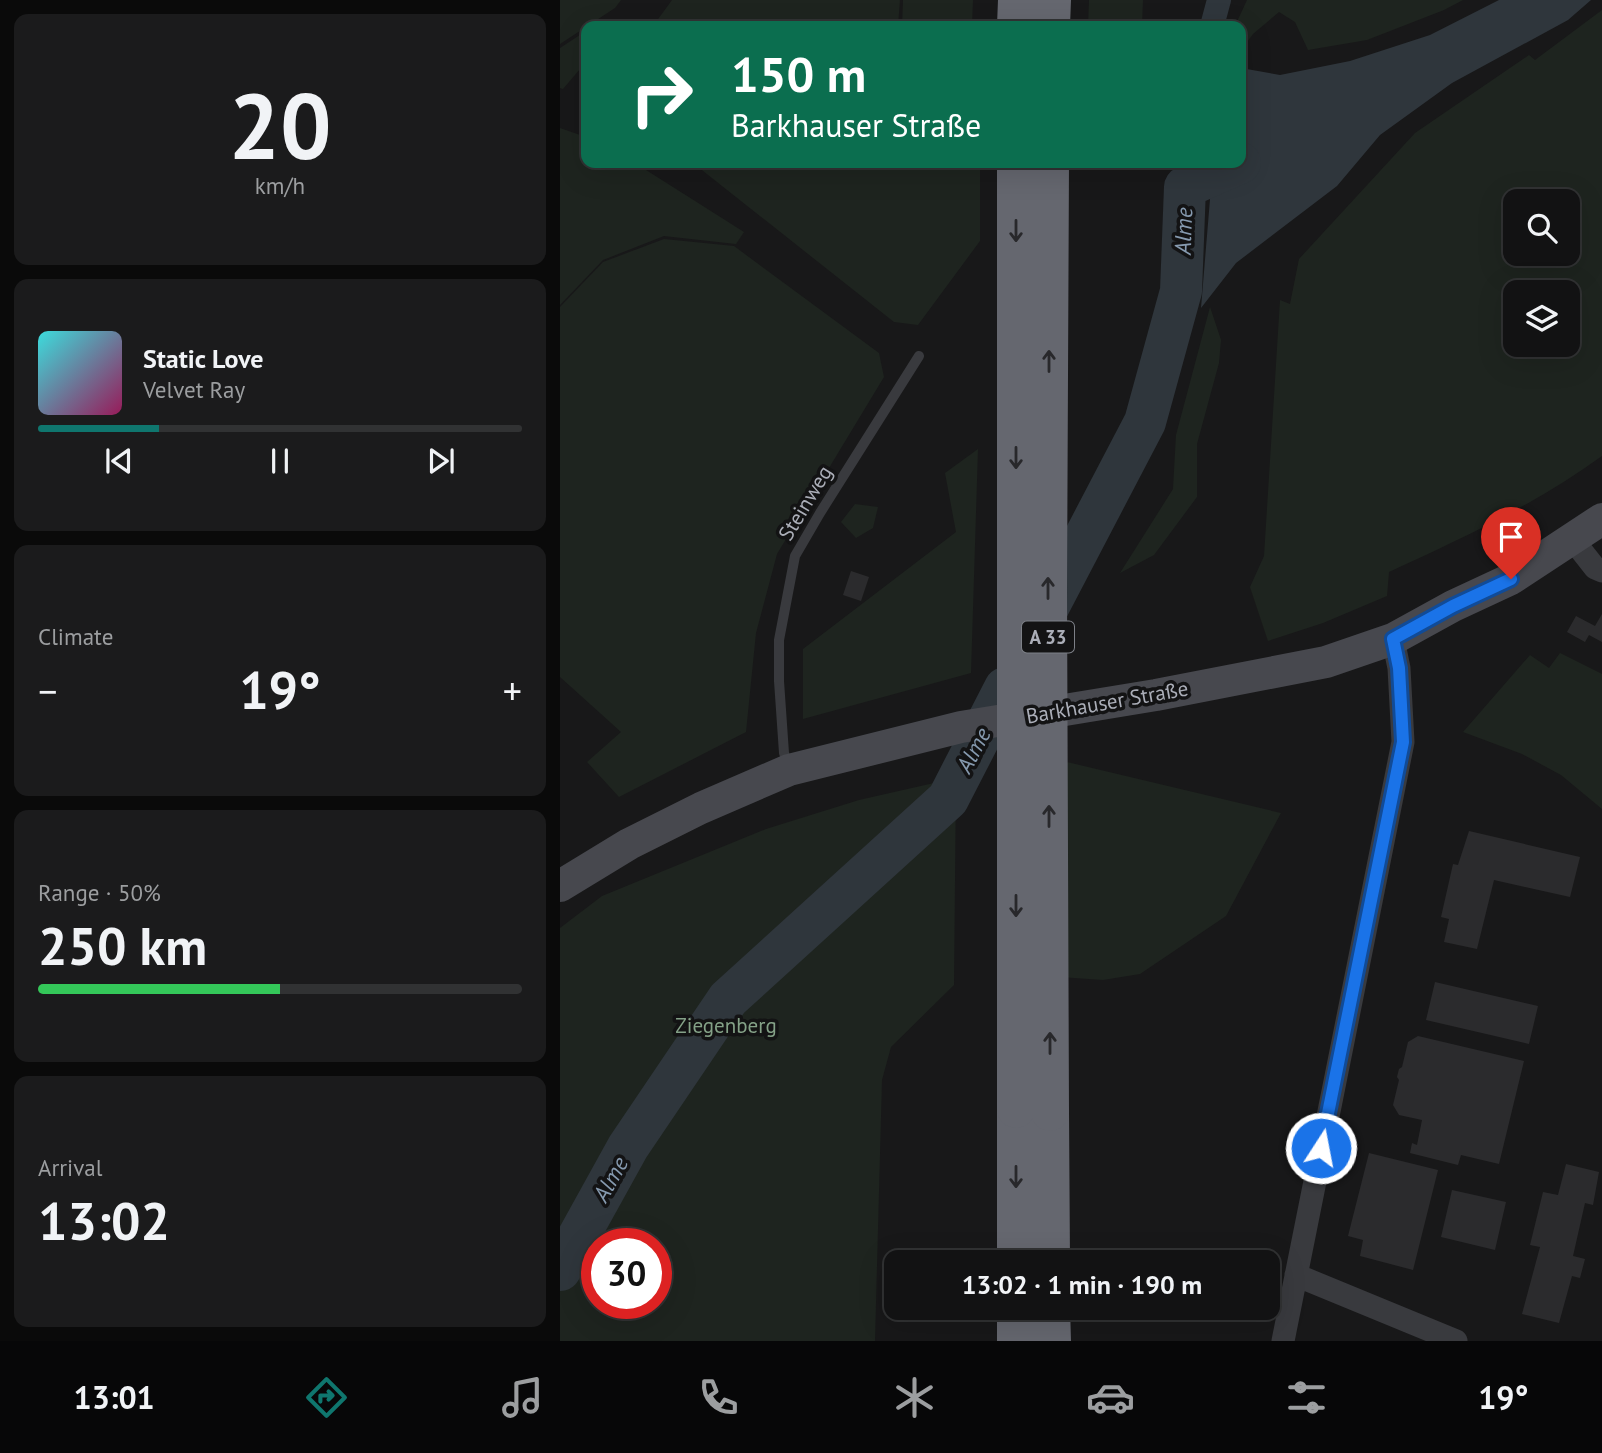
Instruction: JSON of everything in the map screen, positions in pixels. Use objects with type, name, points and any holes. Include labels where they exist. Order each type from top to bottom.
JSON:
[{"type":"highway","points":[[1016,21],[1017,0]]},
{"type":"highway","points":[[1051,21],[1052,0]]},
{"type":"highway","name":"A 33","points":[[1016,168],[1033,1110],[1050,1250]]},
{"type":"highway","name":"A 33","points":[[1017,1250],[1033,1110],[1048,617],[1050,168]]},
{"type":"highway","points":[[1016,1320],[1016,1341]]},
{"type":"highway","points":[[1051,1320],[1052,1341]]},
{"type":"street","name":"Barkhauser Straße","points":[[560,886],[629,844],[701,808],[789,770],[961,727],[1156,695],[1326,662],[1393,639],[1453,606],[1511,579],[1602,519]]},
{"type":"street","points":[[1573,540],[1595,568],[1602,571]]},
{"type":"street","points":[[1283,1341],[1403,742],[1399,668],[1393,639]]},
{"type":"street","points":[[1296,1275],[1456,1341]]},
{"type":"lane","name":"Steinweg","points":[[789,770],[779,693],[779,640],[795,556],[919,356]]},
{"type":"green space","points":[[560,0],[621,0],[615,8],[595,21],[581,21],[581,30],[560,44]]},
{"type":"green space","points":[[672,0],[900,0],[898,21],[657,21]]},
{"type":"green space","points":[[903,0],[973,0],[972,21],[902,21]]},
{"type":"green space","points":[[1089,0],[1143,0],[1142,21],[1088,21]]},
{"type":"green space","points":[[1247,0],[1463,0],[1367,40],[1308,50],[1295,22],[1279,12],[1246,43],[1246,21],[1237,21]]},
{"type":"green space","points":[[1602,10],[1602,456],[1525,505],[1389,572],[1387,596],[1323,623],[1268,641],[1250,587],[1264,556],[1280,300],[1290,304],[1299,259],[1415,133],[1529,55],[1535,60]]},
{"type":"green space","points":[[581,34],[581,68],[563,89],[560,88],[560,48]]},
{"type":"green space","points":[[560,128],[581,135],[581,168],[643,168],[744,232],[736,244],[664,236],[603,260],[560,305]]},
{"type":"green space","points":[[699,168],[980,168],[980,241],[918,325],[894,322]]},
{"type":"green space","points":[[664,239],[734,246],[879,353],[884,377],[777,554],[756,633],[746,732],[619,797],[587,762],[621,732],[560,677],[560,307],[603,262]]},
{"type":"green space","points":[[1210,307],[1221,340],[1219,363],[1197,444],[1197,497],[1154,555],[1120,573],[1173,489],[1176,435]]},
{"type":"green space","points":[[978,449],[971,673],[803,719],[803,649],[956,532],[945,473]]},
{"type":"green space","points":[[855,504],[878,507],[873,528],[856,538],[841,522]]},
{"type":"green space","points":[[1560,653],[1602,674],[1602,809],[1561,775],[1522,754],[1463,732],[1530,655],[1549,668]]},
{"type":"green space","points":[[1067,762],[1281,813],[1226,916],[1140,974],[1103,980],[1002,973]]},
{"type":"green space","name":"Ziegenberg","points":[[956,778],[954,985],[891,1047],[882,1080],[875,1341],[560,1341],[560,928],[602,896],[766,829],[859,800]]},
{"type":"shaded area","points":[[1499,0],[1591,0],[1568,20],[1452,83],[1380,135],[1337,186],[1236,263],[1201,308],[1213,168],[1246,168],[1246,69],[1280,75],[1350,61],[1430,35]]},
{"type":"building","points":[[851,571],[869,577],[861,601],[843,595]]},
{"type":"building","points":[[1602,614],[1602,642],[1589,635],[1585,642],[1567,632],[1576,616],[1595,626]]},
{"type":"building","points":[[1469,831],[1580,857],[1570,897],[1494,880],[1477,949],[1444,942],[1449,919],[1441,917],[1453,864],[1458,865]]},
{"type":"building","points":[[1435,982],[1538,1006],[1529,1044],[1426,1020]]},
{"type":"building","points":[[1418,1036],[1524,1061],[1499,1164],[1461,1155],[1458,1165],[1410,1153],[1412,1143],[1417,1145],[1422,1120],[1399,1115],[1393,1105],[1399,1080],[1397,1077],[1408,1042]]},
{"type":"building","points":[[1369,1153],[1438,1170],[1413,1270],[1360,1256],[1363,1240],[1348,1236]]},
{"type":"building","points":[[1566,1164],[1599,1172],[1593,1205],[1585,1203],[1573,1256],[1585,1259],[1580,1278],[1572,1276],[1559,1323],[1522,1314],[1540,1247],[1530,1245],[1543,1192],[1558,1195]]},
{"type":"building","points":[[1452,1190],[1506,1202],[1495,1250],[1441,1237]]},
{"type":"waterway","points":[[1213,21],[1219,0]]},
{"type":"waterway","points":[[1185,187],[1187,168]]},
{"type":"waterway","name":"Alme","points":[[1042,619],[1145,422],[1181,291],[1185,187],[1229,168]]},
{"type":"waterway","name":"Alme","points":[[560,1270],[628,1147],[728,999],[948,799],[1005,688]]},
{"type":"route","points":[[1321,1148],[1403,742],[1399,668],[1393,639],[1453,606],[1511,579]]}]
